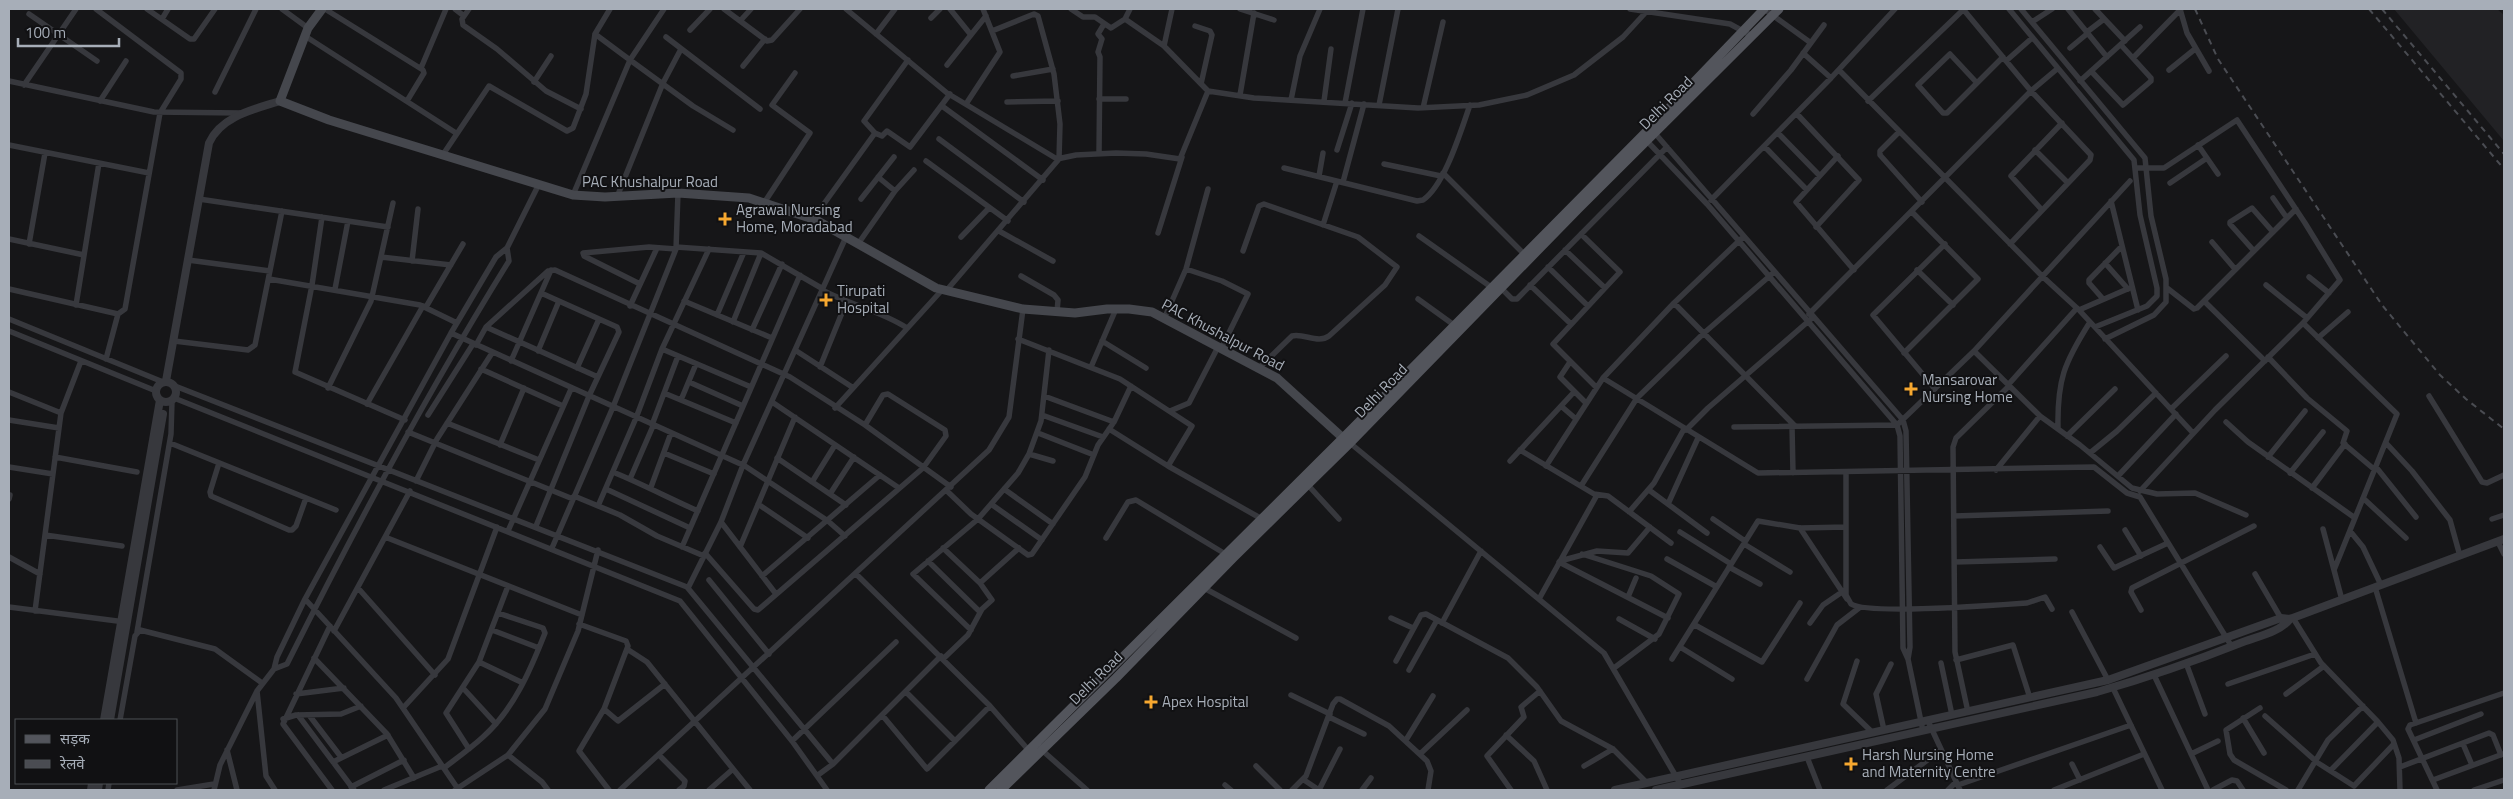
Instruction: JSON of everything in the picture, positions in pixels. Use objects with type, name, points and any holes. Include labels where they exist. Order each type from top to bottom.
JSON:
[{"type":"main road","points":[[280,101],[306,32],[324,9]]},
{"type":"main road","points":[[1001,790],[1038,746],[1262,519],[1347,440],[1491,287],[1653,131],[1764,9]]},
{"type":"main road","name":"Delhi Road","points":[[1653,131],[1776,12]]},
{"type":"main road","name":"PAC Khushalpur Road","points":[[280,101],[329,120],[538,186],[573,195],[617,197],[678,193],[749,198],[813,219],[944,290],[1023,309],[1075,313],[1116,309],[1152,312],[1277,378],[1347,440]]},
{"type":"main road","name":"Delhi Road","points":[[1038,746],[1116,678],[1307,484],[1347,440],[1501,288],[1645,138]]},
{"type":"main road","points":[[989,790],[1031,754]]},
{"type":"street","points":[[24,85],[76,9]]},
{"type":"street","points":[[96,9],[180,71],[181,79],[160,113],[125,309],[118,314],[106,358]]},
{"type":"street","points":[[147,9],[190,39],[194,39],[215,9]]},
{"type":"street","points":[[162,19],[168,9]]},
{"type":"street","points":[[215,92],[256,9]]},
{"type":"street","points":[[282,9],[306,32],[456,134]]},
{"type":"street","points":[[324,9],[421,68],[424,73],[407,101]]},
{"type":"street","points":[[421,68],[446,9]]},
{"type":"street","points":[[455,9],[464,16]]},
{"type":"street","points":[[470,9],[461,22],[463,25],[497,50],[546,91],[581,109]]},
{"type":"street","points":[[442,156],[489,86],[567,131],[573,128],[586,94],[595,34],[610,9]]},
{"type":"street","points":[[573,195],[630,60],[664,9]]},
{"type":"street","points":[[690,30],[710,9]]},
{"type":"street","points":[[724,9],[764,39],[772,40],[800,9]]},
{"type":"street","points":[[740,21],[751,9]]},
{"type":"street","points":[[876,34],[895,9]]},
{"type":"street","points":[[931,18],[940,9]]},
{"type":"street","points":[[950,9],[971,35]]},
{"type":"street","points":[[966,104],[999,55],[999,48],[983,9]]},
{"type":"street","points":[[1071,9],[1083,17],[1095,17],[1111,28],[1125,18],[1130,9]]},
{"type":"street","points":[[1164,46],[1172,9]]},
{"type":"street","points":[[1240,9],[1274,20]]},
{"type":"street","points":[[1291,100],[1300,56],[1320,9]]},
{"type":"street","points":[[1344,103],[1363,9]]},
{"type":"street","points":[[1378,105],[1398,9]]},
{"type":"street","points":[[1630,9],[1730,24],[1752,36]]},
{"type":"street","points":[[1764,9],[1776,12],[1811,43]]},
{"type":"street","points":[[1707,204],[1797,114],[1895,9]]},
{"type":"street","points":[[1868,101],[1963,9],[2032,91],[2091,155],[2090,160],[2010,244]]},
{"type":"street","points":[[2008,9],[2057,64],[2141,168],[2167,288],[2166,302],[2154,315],[2098,330]]},
{"type":"street","points":[[2021,9],[2032,22],[2057,64],[2080,81],[2142,153],[2141,221],[2157,292],[2152,303],[2098,330],[2069,356],[2063,370],[2058,396],[2058,429]]},
{"type":"street","points":[[2032,22],[2052,9]]},
{"type":"street","points":[[2068,9],[2107,57]]},
{"type":"street","points":[[2091,71],[2121,105],[2125,105],[2152,80],[2095,9]]},
{"type":"street","points":[[2181,9],[2187,33],[2208,71]]},
{"type":"street","points":[[2133,58],[2181,9]]},
{"type":"street","points":[[850,10],[876,34],[950,94],[1051,158],[1059,159],[1099,153],[1146,154],[1176,159],[1182,157]]},
{"type":"street","points":[[1125,18],[1164,46],[1208,90],[1291,100],[1422,108],[1470,105],[1527,95],[1574,75],[1623,37],[1647,11]]},
{"type":"street","points":[[1240,95],[1254,13]]},
{"type":"street","points":[[29,14],[97,61]]},
{"type":"street","points":[[835,408],[907,328],[1000,231],[1059,159],[1058,101],[1053,69],[1037,14],[992,31]]},
{"type":"street","points":[[948,65],[986,16]]},
{"type":"street","points":[[2070,48],[2104,19]]},
{"type":"street","points":[[1422,108],[1443,22]]},
{"type":"street","points":[[1099,153],[1100,57],[1098,52],[1102,39],[1098,34],[1104,24]]},
{"type":"street","points":[[1753,114],[1824,25]]},
{"type":"street","points":[[1195,26],[1210,31],[1212,35],[1201,84]]},
{"type":"street","points":[[2080,81],[2140,27]]},
{"type":"street","points":[[595,34],[693,106],[733,130]]},
{"type":"street","points":[[666,37],[760,109]]},
{"type":"street","points":[[1977,83],[1950,54],[1918,85],[1945,114],[2004,59],[2032,38]]},
{"type":"street","points":[[743,66],[764,39]]},
{"type":"street","points":[[1324,101],[1331,48]]},
{"type":"street","points":[[617,197],[662,83],[682,49]]},
{"type":"street","points":[[2169,70],[2195,49]]},
{"type":"street","points":[[1803,53],[1831,78]]},
{"type":"street","points":[[534,82],[551,56]]},
{"type":"street","points":[[908,60],[864,121],[875,133],[882,136],[887,131],[910,147],[950,94]]},
{"type":"street","points":[[100,101],[126,61]]},
{"type":"street","points":[[1629,512],[1649,490],[1685,430],[1810,317],[2057,64]]},
{"type":"street","points":[[1013,76],[1053,69]]},
{"type":"street","points":[[1839,70],[1945,179],[2042,276],[2078,309],[2194,433]]},
{"type":"street","points":[[764,203],[810,133],[772,105],[795,73]]},
{"type":"street","points":[[9,82],[160,113],[241,113],[280,101]]},
{"type":"street","points":[[1158,233],[1182,157],[1208,90]]},
{"type":"street","points":[[1099,99],[1126,99]]},
{"type":"street","points":[[1007,102],[1058,101]]},
{"type":"street","points":[[1337,150],[1352,103]]},
{"type":"street","points":[[1344,182],[1364,104]]},
{"type":"street","points":[[1284,168],[1417,201],[1427,197],[1442,174],[1470,105]]},
{"type":"street","points":[[942,106],[1043,180]]},
{"type":"street","points":[[165,382],[212,136],[216,130],[241,113]]},
{"type":"street","points":[[1797,114],[1859,180],[1816,227]]},
{"type":"street","points":[[2140,491],[2194,433],[2305,321],[2339,282],[2339,277],[2239,122],[2234,120],[2164,168],[2141,168]]},
{"type":"street","points":[[2042,210],[2011,176],[2062,123]]},
{"type":"street","points":[[1653,131],[1713,198],[1772,274]]},
{"type":"street","points":[[1899,132],[1879,153],[1922,202]]},
{"type":"street","points":[[813,219],[875,133]]},
{"type":"street","points":[[1778,133],[1819,175]]},
{"type":"street","points":[[1645,138],[1738,240],[1772,274],[1903,420],[1906,431],[1904,472],[1906,608],[1903,648],[1908,659],[1924,721],[1928,731],[1941,750],[1958,786]]},
{"type":"street","points":[[939,139],[1024,202]]},
{"type":"street","points":[[2198,145],[2218,174]]},
{"type":"street","points":[[9,146],[149,173]]},
{"type":"street","points":[[1765,146],[1806,189]]},
{"type":"street","points":[[1501,288],[1514,300],[1667,147]]},
{"type":"street","points":[[2035,150],[2068,183]]},
{"type":"street","points":[[29,244],[45,152]]},
{"type":"street","points":[[1319,176],[1322,152]]},
{"type":"street","points":[[1838,156],[1796,202],[1854,270]]},
{"type":"street","points":[[861,199],[894,157]]},
{"type":"street","points":[[2170,184],[2207,158]]},
{"type":"street","points":[[926,161],[1008,221]]},
{"type":"street","points":[[76,305],[99,163]]},
{"type":"street","points":[[1384,164],[1442,174],[1524,254]]},
{"type":"street","points":[[858,244],[895,191],[914,170]]},
{"type":"street","points":[[878,178],[895,191]]},
{"type":"street","points":[[1322,225],[1337,181]]},
{"type":"street","points":[[1734,427],[1897,425],[1974,351],[2130,181]]},
{"type":"street","points":[[177,790],[214,787],[216,774],[227,750],[257,691],[274,669],[277,658],[305,599],[405,420],[451,333],[498,254],[507,248],[538,186]]},
{"type":"street","points":[[1164,319],[1186,269],[1208,189]]},
{"type":"street","points":[[552,548],[613,407],[676,248],[678,193]]},
{"type":"street","points":[[2273,198],[2287,218]]},
{"type":"street","points":[[199,199],[388,226]]},
{"type":"street","points":[[2111,201],[2130,288],[2138,310]]},
{"type":"street","points":[[328,388],[373,295],[394,203]]},
{"type":"street","points":[[1243,251],[1261,204],[1358,237],[1396,264],[1397,269],[1385,285],[1325,339],[1292,336],[1259,368]]},
{"type":"street","points":[[961,237],[989,208]]},
{"type":"street","points":[[2254,250],[2230,222],[2252,208],[2273,232]]},
{"type":"street","points":[[412,261],[418,209]]},
{"type":"street","points":[[2167,288],[2194,309],[2296,209]]},
{"type":"street","points":[[174,341],[252,349],[257,342],[282,211]]},
{"type":"street","points":[[1904,353],[1978,278],[1912,212]]},
{"type":"street","points":[[322,217],[312,285],[294,369],[297,375],[405,420]]},
{"type":"street","points":[[335,289],[348,220]]},
{"type":"street","points":[[1000,231],[1053,261]]},
{"type":"street","points":[[1581,234],[1620,272],[1553,344],[1596,387]]},
{"type":"street","points":[[1419,236],[1491,287]]},
{"type":"street","points":[[1546,466],[1602,378],[1674,303],[1744,236]]},
{"type":"street","points":[[688,588],[721,522],[742,465],[846,237]]},
{"type":"street","points":[[9,239],[84,256]]},
{"type":"street","points":[[2212,242],[2235,269]]},
{"type":"street","points":[[367,404],[463,244]]},
{"type":"street","points":[[1935,389],[1873,315],[1945,244]]},
{"type":"street","points":[[2104,299],[2089,282],[2122,246]]},
{"type":"street","points":[[274,669],[287,664],[387,470],[461,338],[509,261],[507,248]]},
{"type":"street","points":[[630,306],[657,248]]},
{"type":"street","points":[[640,284],[584,256],[583,253],[676,248],[761,253],[846,303],[890,318],[907,328]]},
{"type":"street","points":[[598,506],[636,418],[662,349],[709,249]]},
{"type":"street","points":[[1565,250],[1605,288]]},
{"type":"street","points":[[717,315],[744,252]]},
{"type":"street","points":[[733,322],[761,253]]},
{"type":"street","points":[[381,257],[451,265]]},
{"type":"street","points":[[188,260],[270,271]]},
{"type":"street","points":[[752,330],[782,264]]},
{"type":"street","points":[[2105,264],[2130,288]]},
{"type":"street","points":[[1548,267],[1588,306]]},
{"type":"street","points":[[1170,411],[1189,403],[1248,294],[1222,280],[1186,269]]},
{"type":"street","points":[[511,361],[551,270]]},
{"type":"street","points":[[551,270],[784,374],[835,408],[865,425],[949,489],[978,519],[1030,555],[1085,477],[1103,437],[1114,422],[1131,386]]},
{"type":"street","points":[[428,415],[486,327],[551,270]]},
{"type":"street","points":[[1917,270],[1953,305]]},
{"type":"street","points":[[1581,486],[1638,398],[1704,333],[1772,274]]},
{"type":"street","points":[[682,547],[800,275]]},
{"type":"street","points":[[1021,276],[1054,295],[1058,300],[1057,312]]},
{"type":"street","points":[[2309,277],[2329,293]]},
{"type":"street","points":[[269,278],[373,295],[425,306],[457,323]]},
{"type":"street","points":[[1530,285],[1571,324]]},
{"type":"street","points":[[2266,285],[2305,321],[2318,338],[2396,412],[2397,418],[2334,570]]},
{"type":"street","points":[[1968,712],[1956,660],[1953,447],[1956,438],[2008,386],[2078,309],[2130,288]]},
{"type":"street","points":[[9,289],[118,314]]},
{"type":"street","points":[[536,526],[589,396],[619,332],[617,327],[541,293]]},
{"type":"street","points":[[1418,299],[1454,325]]},
{"type":"street","points":[[538,351],[559,301]]},
{"type":"street","points":[[684,301],[772,338]]},
{"type":"street","points":[[2204,301],[2307,398],[2347,431],[2342,442],[2376,468],[2416,517]]},
{"type":"street","points":[[820,367],[846,303]]},
{"type":"street","points":[[1674,303],[1794,426],[1793,473]]},
{"type":"street","points":[[620,790],[949,489],[989,450],[1009,418],[1023,309]]},
{"type":"street","points":[[1091,367],[1116,309]]},
{"type":"street","points":[[2318,338],[2348,312]]},
{"type":"street","points":[[1810,317],[1897,425],[1904,472]]},
{"type":"street","points":[[9,319],[387,470],[598,550],[688,588],[833,764]]},
{"type":"street","points":[[577,368],[599,319]]},
{"type":"street","points":[[486,327],[598,377]]},
{"type":"street","points":[[9,331],[156,392],[168,400],[382,480],[680,601],[792,741],[827,790]]},
{"type":"street","points":[[451,333],[742,465],[828,522],[844,536]]},
{"type":"street","points":[[1018,339],[1091,367],[1131,386],[1192,426],[1168,466]]},
{"type":"street","points":[[1102,341],[1146,368]]},
{"type":"street","points":[[662,349],[751,387]]},
{"type":"street","points":[[795,350],[852,387]]},
{"type":"street","points":[[971,630],[914,577],[914,572],[978,519],[1004,489],[1029,454],[1038,433],[1042,415],[1049,350]]},
{"type":"street","points":[[1974,351],[2040,416],[2090,453],[2132,488],[2156,494],[2195,493],[2246,515]]},
{"type":"street","points":[[416,480],[434,444],[492,353]]},
{"type":"street","points":[[630,479],[653,425],[678,356]]},
{"type":"street","points":[[2171,409],[2226,356]]},
{"type":"street","points":[[35,611],[61,413],[80,361]]},
{"type":"street","points":[[1570,362],[1560,377],[1586,403]]},
{"type":"street","points":[[681,400],[696,364]]},
{"type":"street","points":[[481,370],[563,406]]},
{"type":"street","points":[[1602,378],[1638,398],[1698,438],[1746,464],[1756,473],[1904,472],[2094,467],[2127,493],[2140,497],[2232,647]]},
{"type":"street","points":[[156,392],[157,386],[165,382]]},
{"type":"street","points":[[689,382],[743,406]]},
{"type":"street","points":[[104,719],[168,400],[176,392],[175,386]]},
{"type":"street","points":[[500,445],[524,388]]},
{"type":"street","points":[[508,531],[572,389]]},
{"type":"street","points":[[2067,436],[2115,389]]},
{"type":"street","points":[[9,392],[61,413]]},
{"type":"street","points":[[1510,461],[1574,392]]},
{"type":"street","points":[[664,393],[736,423]]},
{"type":"street","points":[[2090,453],[2117,431],[2156,393]]},
{"type":"street","points":[[408,432],[550,490],[598,506],[682,547],[705,554],[754,609],[758,610],[923,468],[946,436],[945,430],[888,394],[883,395],[865,425]]},
{"type":"street","points":[[1044,396],[1114,422]]},
{"type":"street","points":[[2429,396],[2482,482],[2487,483],[2504,475]]},
{"type":"street","points":[[120,719],[170,443],[168,400]]},
{"type":"street","points":[[772,402],[899,488]]},
{"type":"street","points":[[1561,406],[1576,419]]},
{"type":"street","points":[[2268,457],[2305,411]]},
{"type":"street","points":[[2118,476],[2176,414]]},
{"type":"street","points":[[1042,415],[1103,437]]},
{"type":"street","points":[[1996,470],[2040,416]]},
{"type":"street","points":[[740,547],[766,480],[795,417]]},
{"type":"street","points":[[9,420],[59,428]]},
{"type":"street","points":[[2226,422],[2268,457],[2355,518]]},
{"type":"street","points":[[446,424],[539,460]]},
{"type":"street","points":[[1109,429],[1168,466],[1262,519]]},
{"type":"street","points":[[2290,473],[2323,432]]},
{"type":"street","points":[[651,487],[671,433]]},
{"type":"street","points":[[1038,433],[1094,455]]},
{"type":"street","points":[[1668,504],[1698,438]]},
{"type":"street","points":[[1347,440],[1604,653],[1681,785]]},
{"type":"street","points":[[170,443],[336,510]]},
{"type":"street","points":[[2386,443],[2412,471],[2450,520],[2460,556]]},
{"type":"street","points":[[2312,488],[2345,444]]},
{"type":"street","points":[[812,482],[836,446]]},
{"type":"street","points":[[1520,450],[1597,495],[1608,496],[1671,542]]},
{"type":"street","points":[[664,453],[714,474]]},
{"type":"street","points":[[1029,454],[1054,461]]},
{"type":"street","points":[[55,457],[137,472]]},
{"type":"street","points":[[830,494],[854,457]]},
{"type":"street","points":[[777,458],[846,505]]},
{"type":"street","points":[[219,462],[210,492],[211,496],[288,530],[292,530],[296,526],[306,498]]},
{"type":"street","points":[[9,467],[53,474]]},
{"type":"street","points":[[613,472],[651,487],[657,493],[698,511]]},
{"type":"street","points":[[1846,473],[1847,600]]},
{"type":"street","points":[[762,576],[828,522],[880,475]]},
{"type":"street","points":[[1307,484],[1339,519]]},
{"type":"street","points":[[606,489],[690,528]]},
{"type":"street","points":[[1004,489],[1053,524]]},
{"type":"street","points":[[1649,490],[1707,532]]},
{"type":"street","points":[[332,790],[284,728],[284,719],[314,658],[358,588],[410,492]]},
{"type":"street","points":[[1539,599],[1597,495]]},
{"type":"street","points":[[2364,498],[2406,538]]},
{"type":"street","points":[[1106,538],[1128,502],[1136,500],[1227,555]]},
{"type":"street","points":[[758,504],[808,538]]},
{"type":"street","points":[[991,504],[1042,540]]},
{"type":"street","points":[[1954,516],[2108,511]]},
{"type":"street","points":[[2492,519],[2504,515]]},
{"type":"street","points":[[1713,519],[1790,572]]},
{"type":"street","points":[[1672,659],[1695,625],[1756,523],[1761,520],[1800,528],[1846,528]]},
{"type":"street","points":[[721,522],[776,594]]},
{"type":"street","points":[[2141,610],[2130,589],[2254,526]]},
{"type":"street","points":[[403,708],[435,675],[452,651],[497,527]]},
{"type":"street","points":[[1560,561],[1597,551],[1628,553],[1650,527]]},
{"type":"street","points":[[1800,528],[1847,600],[1859,608],[2027,604],[2045,597],[2052,609]]},
{"type":"street","points":[[2323,529],[2334,570],[2339,601]]},
{"type":"street","points":[[2126,530],[2141,556]]},
{"type":"street","points":[[2350,531],[2364,547],[2378,586],[2380,603],[2416,723]]},
{"type":"street","points":[[1680,532],[1760,584]]},
{"type":"street","points":[[45,535],[122,546]]},
{"type":"street","points":[[385,536],[582,615]]},
{"type":"street","points":[[1656,790],[1928,731],[2111,684],[2281,618],[2292,618],[2326,606],[2501,540],[2504,554]]},
{"type":"street","points":[[2100,547],[2114,568],[2168,543]]},
{"type":"street","points":[[818,775],[833,764],[971,630],[980,612],[993,599],[980,582],[943,548]]},
{"type":"street","points":[[980,582],[1019,548]]},
{"type":"street","points":[[305,599],[403,708],[457,790],[508,755],[545,709],[579,624],[598,550]]},
{"type":"street","points":[[1409,670],[1481,551]]},
{"type":"street","points":[[1582,554],[1651,576],[1678,592],[1679,596],[1655,638],[1614,668]]},
{"type":"street","points":[[9,557],[40,574]]},
{"type":"street","points":[[1667,558],[1717,587]]},
{"type":"street","points":[[1955,562],[2055,559]]},
{"type":"street","points":[[928,561],[980,612]]},
{"type":"street","points":[[1560,561],[1668,618]]},
{"type":"street","points":[[856,574],[990,706],[1031,754]]},
{"type":"street","points":[[2255,574],[2284,626]]},
{"type":"street","points":[[1628,598],[1636,578]]},
{"type":"street","points":[[709,580],[769,654]]},
{"type":"street","points":[[469,749],[446,713],[479,662],[508,586]]},
{"type":"street","points":[[358,588],[435,675]]},
{"type":"street","points":[[1204,588],[1296,638]]},
{"type":"street","points":[[1810,623],[1823,606],[1842,592]]},
{"type":"street","points":[[1695,625],[1762,662],[1800,603]]},
{"type":"street","points":[[9,607],[124,622]]},
{"type":"street","points":[[1806,679],[1837,625],[1859,608]]},
{"type":"street","points":[[2072,612],[2111,684],[2162,790]]},
{"type":"street","points":[[384,790],[443,767],[469,749],[496,724],[514,701],[545,633],[543,628],[498,613]]},
{"type":"street","points":[[1396,661],[1423,613],[1440,621],[1508,658],[1540,691],[1561,721],[1613,749],[1648,783]]},
{"type":"street","points":[[1391,618],[1413,628]]},
{"type":"street","points":[[1620,618],[1655,638]]},
{"type":"street","points":[[1615,790],[2030,698],[2154,675],[2284,626],[2292,618]]},
{"type":"street","points":[[2292,618],[2324,666],[2378,722],[2394,744],[2400,767],[2400,790]]},
{"type":"street","points":[[110,719],[124,622]]},
{"type":"street","points":[[579,624],[626,641],[627,650],[604,709],[578,751],[609,790]]},
{"type":"street","points":[[137,632],[140,630],[215,649],[262,683]]},
{"type":"street","points":[[492,630],[539,648]]},
{"type":"street","points":[[792,741],[896,642]]},
{"type":"street","points":[[1956,660],[2013,645],[2030,698]]},
{"type":"street","points":[[1680,647],[1732,679]]},
{"type":"street","points":[[627,650],[647,662],[750,790]]},
{"type":"street","points":[[2228,684],[2315,654]]},
{"type":"street","points":[[314,658],[388,735],[414,778]]},
{"type":"street","points":[[1857,661],[1843,704],[1873,733]]},
{"type":"street","points":[[479,662],[523,683]]},
{"type":"street","points":[[1941,663],[1952,715]]},
{"type":"street","points":[[2186,663],[2205,714]]},
{"type":"street","points":[[1884,730],[1876,694],[1891,664]]},
{"type":"street","points":[[2286,694],[2324,666]]},
{"type":"street","points":[[2154,675],[2208,790]]},
{"type":"street","points":[[604,709],[618,721],[665,684]]},
{"type":"street","points":[[296,694],[344,688]]},
{"type":"street","points":[[463,688],[496,724]]},
{"type":"street","points":[[257,691],[266,776],[275,790]]},
{"type":"street","points":[[1511,790],[1487,756],[1524,716],[1520,707],[1540,691]]},
{"type":"street","points":[[906,692],[955,741]]},
{"type":"street","points":[[2438,790],[2408,729],[2410,725],[2504,693]]},
{"type":"street","points":[[1291,695],[1364,734]]},
{"type":"street","points":[[1406,740],[1433,696]]},
{"type":"street","points":[[1296,789],[1304,780],[1334,701],[1340,699],[1374,716],[1406,740],[1420,754],[1429,765],[1431,778],[1428,790]]},
{"type":"street","points":[[284,719],[298,715],[341,714],[361,706]]},
{"type":"street","points":[[882,715],[927,769],[990,706]]},
{"type":"street","points":[[2298,790],[2333,733],[2363,706]]},
{"type":"street","points":[[2260,708],[2226,730],[2232,758],[2286,790]]},
{"type":"street","points":[[1420,754],[1467,710]]},
{"type":"street","points":[[2414,740],[2481,714]]},
{"type":"street","points":[[298,715],[352,789],[404,760]]},
{"type":"street","points":[[309,715],[341,757]]},
{"type":"street","points":[[2265,716],[2315,760],[2355,786],[2394,744]]},
{"type":"street","points":[[2243,718],[2264,753]]},
{"type":"street","points":[[2331,770],[2378,722]]},
{"type":"street","points":[[1948,790],[2046,753],[2131,725]]},
{"type":"street","points":[[2400,767],[2491,734],[2503,754],[2433,780]]},
{"type":"street","points":[[333,762],[388,735]]},
{"type":"street","points":[[1506,735],[1532,759],[1547,790]]},
{"type":"street","points":[[2191,754],[2218,741]]},
{"type":"street","points":[[2463,744],[2472,765]]},
{"type":"street","points":[[1818,745],[1820,754]]},
{"type":"street","points":[[1038,746],[1087,790]]},
{"type":"street","points":[[1304,780],[1319,790],[1340,748]]},
{"type":"street","points":[[1584,766],[1613,749]]},
{"type":"street","points":[[227,750],[237,790]]},
{"type":"street","points":[[1887,790],[1941,750]]},
{"type":"street","points":[[2054,790],[2144,754]]},
{"type":"street","points":[[508,755],[542,782],[548,790]]},
{"type":"street","points":[[659,755],[685,781],[684,786],[679,790]]},
{"type":"street","points":[[1807,757],[1820,790]]},
{"type":"street","points":[[2072,764],[2080,780]]},
{"type":"street","points":[[1256,766],[1280,790]]},
{"type":"street","points":[[709,790],[733,769]]},
{"type":"street","points":[[1362,790],[1371,778]]},
{"type":"street","points":[[2213,790],[2232,780],[2237,781],[2243,790]]},
{"type":"street","points":[[2474,790],[2504,780]]},
{"type":"street","points":[[1226,785],[1231,790]]},
{"type":"shaded area","points":[[2394,9],[2497,9],[2504,15],[2504,141]]},
{"type":"railway","points":[[2195,9],[2218,59],[2382,305],[2440,375],[2466,399],[2504,429]]},
{"type":"railway","points":[[2369,9],[2504,169]]},
{"type":"railway","points":[[2382,9],[2504,154]]},
{"type":"place","name":"Agrawal Nursing Home, Moradabad","points":[[725,219]]},
{"type":"place","name":"Tirupati Hospital","points":[[826,300]]},
{"type":"place","name":"Mansarovar Nursing Home","points":[[1911,389]]},
{"type":"place","name":"Apex Hospital","points":[[1151,702]]},
{"type":"place","name":"Harsh Nursing Home and Maternity Centre","points":[[1851,764]]}]
